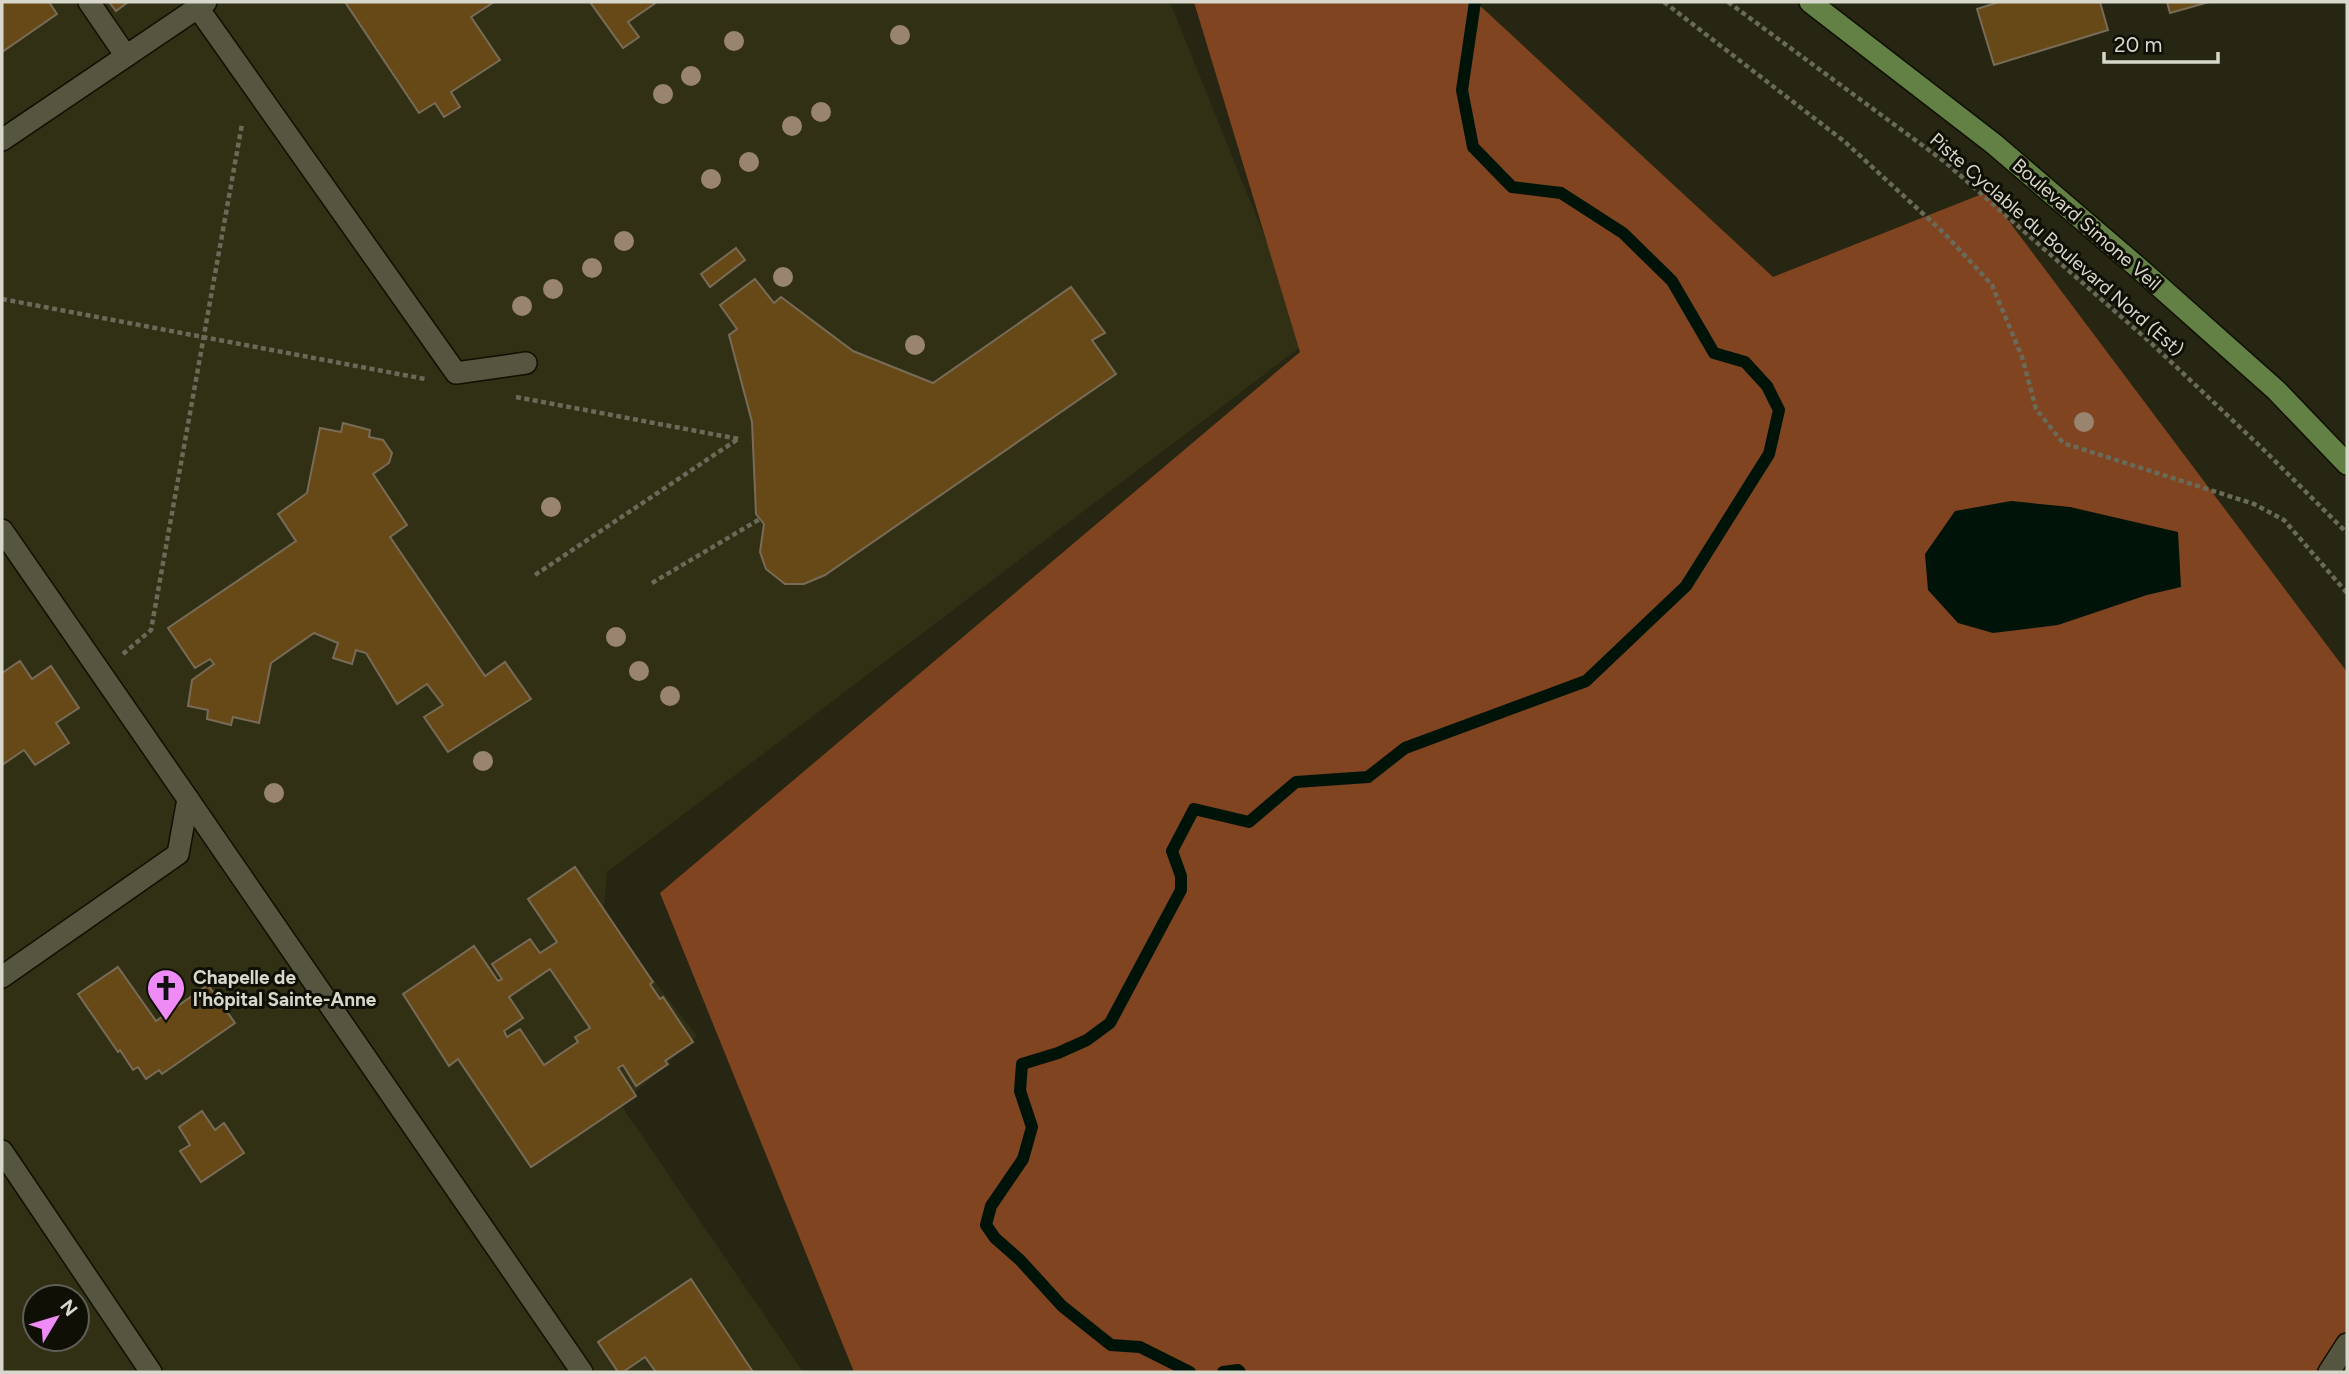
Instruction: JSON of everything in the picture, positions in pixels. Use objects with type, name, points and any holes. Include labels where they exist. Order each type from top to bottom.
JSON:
[{"type":"main road","name":"Boulevard Simone Veil","points":[[1810,2],[1994,144],[2078,216],[2276,390],[2347,464]]},
{"type":"lane","points":[[89,2],[126,56]]},
{"type":"lane","points":[[2,140],[202,5],[250,82],[456,373],[526,363]]},
{"type":"lane","points":[[2,530],[582,1372]]},
{"type":"lane","points":[[2,977],[178,854],[188,799]]},
{"type":"lane","points":[[2,1151],[151,1372]]},
{"type":"lane","points":[[2329,1372],[2347,1344]]},
{"type":"path","points":[[1664,2],[1845,142],[1944,233],[1992,285],[2022,357],[2036,409],[2063,443],[2254,504],[2284,520],[2347,593]]},
{"type":"path","name":"Piste Cyclable du Boulevard Nord (Est)","points":[[1728,2],[1945,162],[2150,342],[2347,533]]},
{"type":"path","points":[[101,672],[151,630],[250,82]]},
{"type":"path","points":[[2,299],[428,380]]},
{"type":"path","points":[[508,396],[738,439],[535,575]]},
{"type":"path","points":[[652,583],[760,519]]},
{"type":"shaded area","points":[[2,2],[1170,2],[1307,342],[607,872],[603,915],[697,1036],[621,1105],[803,1372],[2,1372]]},
{"type":"shaded area","points":[[1194,2],[1476,2],[1773,277],[1987,192],[2347,672],[2347,1372],[854,1372],[660,893],[1300,352]]},
{"type":"shaded area","points":[[2011,501],[2070,507],[2178,532],[2181,587],[2147,595],[2058,625],[1993,633],[1958,623],[1928,590],[1925,554],[1955,511]]},
{"type":"building","points":[[2,2],[49,2],[57,14],[2,52]]},
{"type":"building","points":[[109,2],[128,2],[116,11]]},
{"type":"building","points":[[345,2],[494,2],[471,17],[500,60],[451,92],[460,107],[444,117],[435,103],[419,113]]},
{"type":"building","points":[[590,2],[657,2],[628,22],[639,37],[623,48]]},
{"type":"building","points":[[1999,2],[2100,2],[2108,30],[1994,65],[1977,9]]},
{"type":"building","points":[[2167,2],[2209,2],[2170,13]]},
{"type":"building","points":[[736,248],[745,260],[710,287],[701,274]]},
{"type":"building","points":[[755,279],[774,303],[781,297],[853,351],[933,383],[1071,287],[1105,333],[1092,340],[1116,374],[825,575],[804,584],[785,584],[766,569],[760,552],[764,524],[756,514],[752,422],[729,335],[737,329],[720,305]]},
{"type":"building","points":[[343,423],[370,430],[369,437],[383,440],[392,453],[389,463],[373,474],[407,525],[390,537],[485,676],[505,662],[531,699],[448,752],[424,717],[443,705],[427,684],[397,704],[366,653],[356,650],[352,664],[333,658],[338,643],[314,633],[271,663],[259,723],[233,717],[231,725],[207,719],[208,710],[188,706],[192,680],[214,664],[210,659],[195,668],[168,628],[296,541],[278,514],[307,493],[320,428],[341,432]]},
{"type":"building","points":[[20,661],[32,679],[51,666],[79,708],[56,723],[69,743],[35,765],[24,750],[2,765],[2,673]]},
{"type":"building","points":[[575,867],[653,982],[650,984],[660,999],[663,997],[693,1042],[665,1061],[668,1064],[636,1086],[623,1065],[618,1068],[636,1096],[531,1167],[458,1059],[449,1066],[403,994],[474,946],[498,981],[502,979],[492,964],[530,939],[540,953],[557,942],[528,899]],"holes":[[[550,969],[590,1028],[575,1037],[578,1042],[544,1065],[520,1029],[507,1037],[504,1031],[523,1018],[509,997]]]},
{"type":"building","name":"Chapelle de l'hôpital Sainte-Anne","points":[[118,967],[156,1021],[208,985],[235,1023],[162,1074],[159,1070],[146,1079],[138,1067],[133,1070],[120,1050],[118,1052],[78,994]]},
{"type":"building","points":[[202,1111],[215,1130],[224,1123],[244,1153],[201,1182],[180,1151],[190,1145],[179,1127]]},
{"type":"building","points":[[691,1279],[753,1372],[656,1372],[645,1357],[623,1372],[618,1372],[598,1342]]},
{"type":"waterway","points":[[1190,1372],[1140,1347],[1111,1345],[1062,1306],[1020,1260],[995,1238],[986,1225],[991,1206],[1023,1159],[1032,1127],[1020,1091],[1022,1064],[1058,1053],[1087,1040],[1110,1023],[1181,890],[1181,876],[1172,851],[1194,809],[1249,822],[1296,782],[1368,777],[1405,748],[1586,681],[1686,586],[1769,454],[1779,410],[1767,386],[1745,362],[1714,353],[1672,281],[1623,233],[1561,193],[1512,187],[1473,147],[1462,90],[1475,2]]},
{"type":"waterway","points":[[1223,1372],[1240,1372]]},
{"type":"place","name":"Chapelle de l'hôpital Sainte-Anne","points":[[166,1022]]}]
